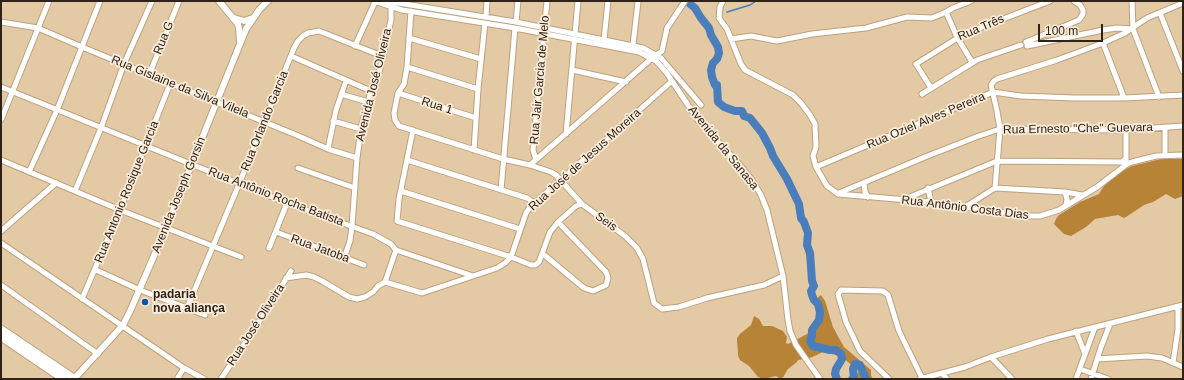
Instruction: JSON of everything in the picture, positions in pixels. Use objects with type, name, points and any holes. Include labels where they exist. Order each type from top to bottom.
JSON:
[{"type":"main road","points":[[1,329],[74,379]]},
{"type":"main road","points":[[1,337],[63,379]]},
{"type":"street","points":[[1,120],[49,1]]},
{"type":"street","points":[[29,172],[100,1]]},
{"type":"street","points":[[75,191],[101,128],[124,64],[152,1]]},
{"type":"street","name":"Rua G","points":[[149,75],[179,1]]},
{"type":"street","points":[[219,1],[234,18],[240,29],[239,47]]},
{"type":"street","name":"Avenida Joseph Gorsin","points":[[74,379],[98,354],[122,325],[140,290],[246,30],[254,17],[268,1]]},
{"type":"street","points":[[355,46],[374,1]]},
{"type":"street","name":"Avenida da Sanasa","points":[[374,1],[391,8],[486,20]]},
{"type":"street","name":"Avenida da Sanasa","points":[[386,1],[407,3],[544,31],[574,40],[638,52],[659,64],[698,120],[738,163],[752,180],[761,195],[767,210],[783,276],[790,331],[796,345],[820,379]]},
{"type":"street","points":[[474,150],[478,89],[488,1]]},
{"type":"street","points":[[501,190],[518,1]]},
{"type":"street","name":"Rua Jair Garcia de Melo","points":[[536,160],[533,150],[547,1]]},
{"type":"street","points":[[566,134],[578,1]]},
{"type":"street","points":[[604,40],[608,1]]},
{"type":"street","points":[[530,165],[662,51],[667,28],[685,1]]},
{"type":"street","points":[[723,1],[720,7],[719,18],[727,29],[740,64],[745,70],[792,95],[801,102],[815,124],[816,151],[813,156],[816,167],[827,186],[838,194]]},
{"type":"street","points":[[731,40],[751,36],[777,41],[812,34],[866,28],[908,17],[932,18],[971,1]]},
{"type":"street","name":"Rua Três","points":[[930,88],[916,64],[957,37],[1050,1]]},
{"type":"street","points":[[922,94],[982,57],[1021,45],[1023,47],[1078,22],[1083,14],[1082,7],[1074,1]]},
{"type":"street","points":[[1132,1],[1133,29],[1159,97]]},
{"type":"street","points":[[633,45],[638,2]]},
{"type":"street","points":[[995,188],[1000,129],[991,85],[997,79],[1057,60],[1103,43],[1133,29],[1142,22],[1160,13],[1183,3]]},
{"type":"street","name":"Avenida José Oliveira","points":[[344,258],[350,241],[352,226],[357,158],[361,129],[371,91],[380,69],[391,20],[391,8]]},
{"type":"street","name":"Seis","points":[[411,11],[407,67],[404,84],[398,93],[394,113],[399,126],[474,150],[551,172],[560,179],[582,204],[632,243],[640,254],[654,303],[662,309],[679,307],[707,298],[764,284],[783,276]]},
{"type":"street","points":[[946,12],[957,37],[972,62]]},
{"type":"street","points":[[1160,13],[1183,71]]},
{"type":"street","points":[[234,18],[244,21],[254,17]]},
{"type":"street","name":"Rua Gislaine da Silva Vilela","points":[[1,22],[38,28],[328,149],[357,158]]},
{"type":"street","points":[[1027,44],[1117,28],[1133,29]]},
{"type":"street","name":"Rua Orlando Garcia","points":[[187,308],[239,184],[263,121],[298,41],[303,36],[319,31],[382,56]]},
{"type":"street","name":"Avenida da Sanasa","points":[[544,31],[574,33],[643,48],[656,55],[666,63],[701,105]]},
{"type":"street","points":[[409,38],[481,59]]},
{"type":"street","points":[[1103,43],[1124,98]]},
{"type":"street","points":[[291,56],[371,91]]},
{"type":"street","points":[[407,67],[478,89]]},
{"type":"street","points":[[572,70],[626,82]]},
{"type":"street","points":[[328,149],[333,121],[346,81]]},
{"type":"street","name":"Rua José de Jesus Moreira","points":[[510,257],[526,213],[534,203],[672,81]]},
{"type":"street","name":"Rua Antonio Rosique Garcia","points":[[82,299],[96,270],[170,84]]},
{"type":"street","name":"Rua Antônio Rocha Batista","points":[[1,87],[287,204],[352,226],[380,238],[393,247],[473,276]]},
{"type":"street","name":"Rua Oziel Alves Pereira","points":[[816,167],[993,92],[1021,96],[1051,97],[1124,98],[1183,95]]},
{"type":"street","name":"Rua 1","points":[[398,93],[476,118]]},
{"type":"street","points":[[341,94],[368,102]]},
{"type":"street","points":[[333,121],[361,129]]},
{"type":"street","name":"Rua Ernesto \"Che\" Guevara","points":[[838,194],[955,145],[1000,129],[1126,130],[1183,126]]},
{"type":"street","points":[[1165,127],[1165,155]]},
{"type":"street","points":[[413,130],[402,191],[399,199],[397,222],[535,265],[539,262],[543,254],[550,232],[558,222],[576,206],[582,204]]},
{"type":"street","points":[[904,199],[997,161],[1126,162],[1126,130]]},
{"type":"street","name":"Rua Antônio Costa Dias","points":[[838,194],[932,202],[1034,217],[1052,213],[1066,205],[1120,170],[1126,162],[1165,155],[1183,155]]},
{"type":"street","points":[[1,160],[120,210],[241,257]]},
{"type":"street","points":[[407,160],[527,198],[534,203]]},
{"type":"street","points":[[1116,163],[1120,165],[1120,170]]},
{"type":"street","points":[[298,168],[355,188]]},
{"type":"street","points":[[1,231],[56,183]]},
{"type":"street","points":[[864,183],[865,192],[868,197]]},
{"type":"street","points":[[928,188],[932,202]]},
{"type":"street","points":[[965,207],[995,188],[1066,192],[1082,195]]},
{"type":"street","points":[[402,191],[520,229]]},
{"type":"street","points":[[1066,192],[1066,205]]},
{"type":"street","points":[[269,248],[287,204]]},
{"type":"street","points":[[543,254],[584,288],[593,291],[606,285],[608,275],[606,272],[558,222]]},
{"type":"street","name":"Rua Jatoba","points":[[276,232],[364,265]]},
{"type":"street","points":[[1,243],[184,368],[204,379]]},
{"type":"street","points":[[385,282],[393,247]]},
{"type":"street","points":[[286,278],[306,275],[314,277],[349,297],[357,299],[365,297],[385,282],[422,293],[497,268],[505,263],[510,257]]},
{"type":"street","points":[[96,270],[140,290],[205,315]]},
{"type":"street","name":"Rua José Oliveira","points":[[221,379],[291,271]]},
{"type":"street","points":[[1,285],[98,354]]},
{"type":"street","points":[[889,379],[860,351],[846,322],[838,294],[841,290],[886,292],[899,331],[921,379],[965,367],[1031,343],[1180,306],[1174,363]]},
{"type":"street","points":[[1091,379],[1110,324]]},
{"type":"street","points":[[1076,379],[1095,327]]},
{"type":"street","points":[[1076,332],[1085,354]]},
{"type":"street","points":[[1097,359],[1147,356],[1162,358],[1183,367]]},
{"type":"street","points":[[991,357],[1012,379]]},
{"type":"street","points":[[177,379],[184,368]]},
{"type":"street","points":[[1080,369],[1108,379]]},
{"type":"street","points":[[942,374],[947,379]]},
{"type":"shaded area","points":[[1161,159],[1183,159],[1183,196],[1175,199],[1166,194],[1153,202],[1144,205],[1124,218],[1118,215],[1095,219],[1086,227],[1071,236],[1064,234],[1054,224],[1059,215],[1080,202],[1099,194],[1104,186],[1122,171],[1132,166]]},
{"type":"shaded area","points":[[821,295],[825,301],[833,327],[844,347],[871,370],[873,379],[858,378],[857,375],[859,371],[842,357],[823,352],[810,358],[798,360],[788,369],[782,379],[776,376],[764,379],[758,377],[749,366],[740,360],[738,356],[737,338],[751,325],[754,316],[759,319],[763,326],[772,326],[783,331],[787,337],[786,343],[788,344],[807,334],[816,322],[816,299]]},
{"type":"waterway","points":[[727,12],[750,5],[756,1]]},
{"type":"waterway","points":[[690,4],[695,8],[709,28],[718,47],[719,53],[711,70],[715,85],[717,85],[718,102],[724,107],[735,111],[742,111],[744,116],[750,118],[762,133],[799,204],[801,218],[808,233],[807,245],[810,253],[812,281],[814,286],[811,291],[814,300],[818,304],[820,312],[819,320],[812,330],[810,341],[813,346],[836,350],[841,354],[842,359],[836,369],[835,374],[837,379]]},
{"type":"waterway","points":[[852,379],[854,377],[853,369],[855,364],[860,365],[866,379]]},
{"type":"place","name":"padaria nova aliança","points":[[145,302]]}]
